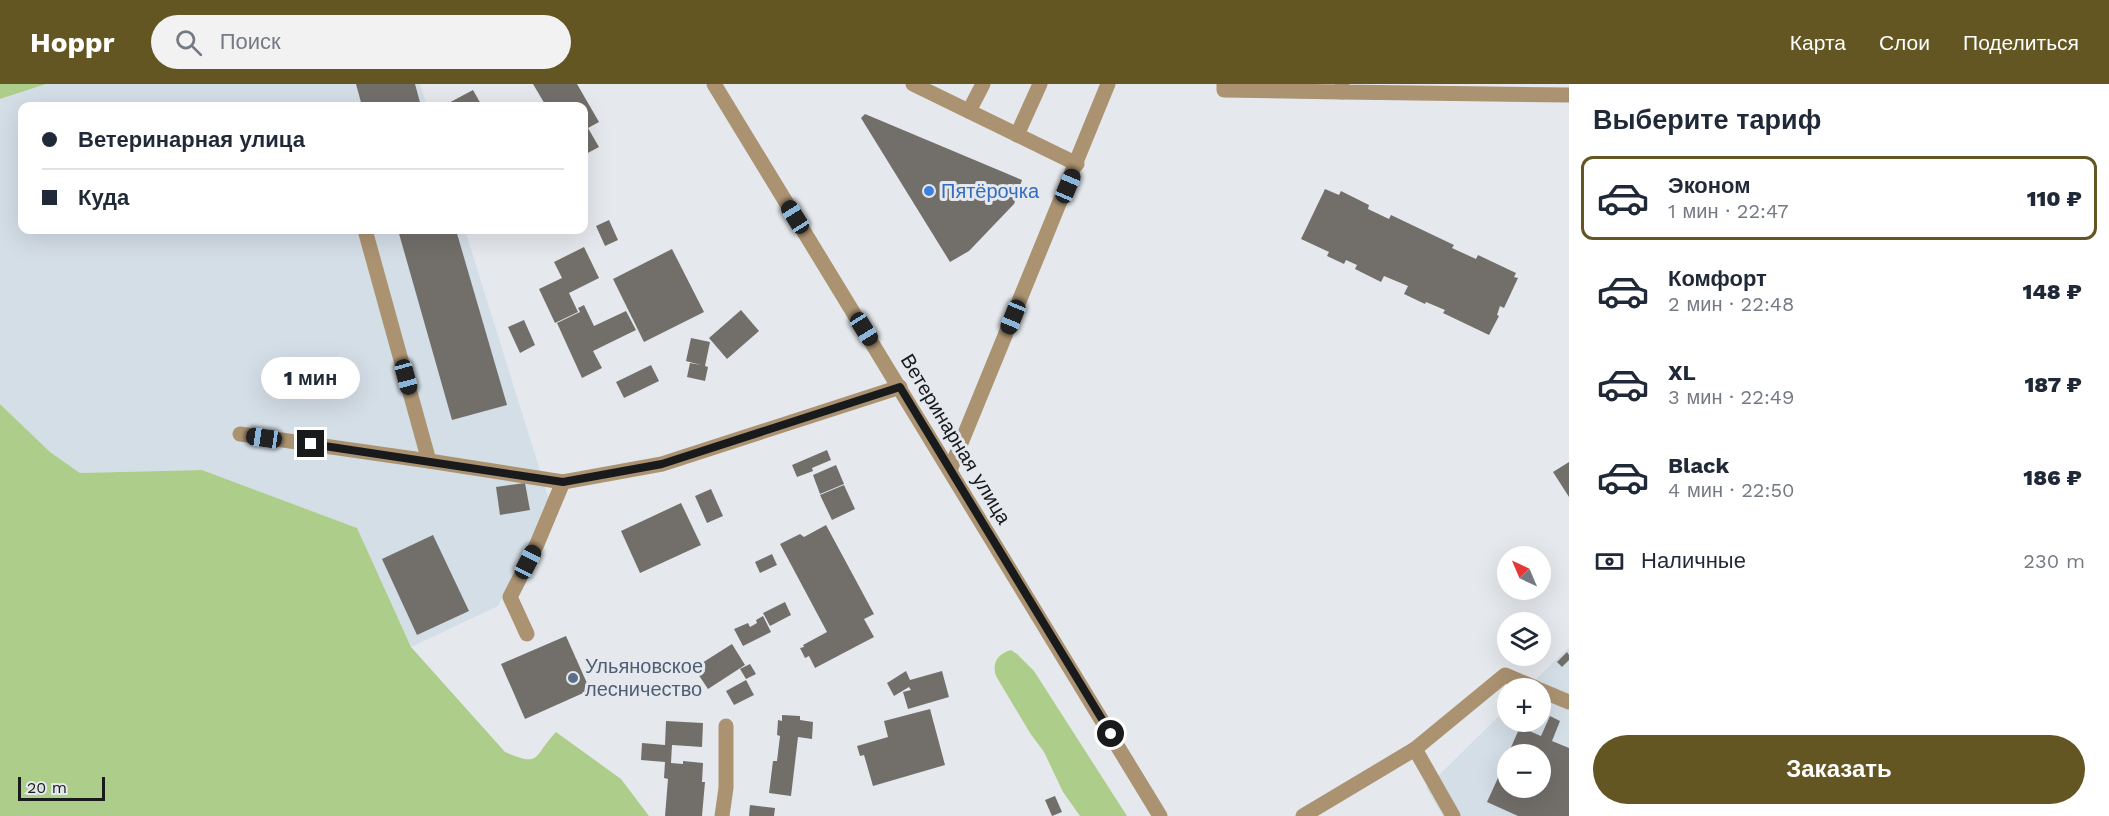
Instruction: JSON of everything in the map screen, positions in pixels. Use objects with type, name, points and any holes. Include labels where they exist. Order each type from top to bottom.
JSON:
[{"type":"street","name":"Ветеринарная улица","points":[[714,84],[1160,816]]},
{"type":"street","points":[[913,84],[1077,164]]},
{"type":"street","points":[[969,111],[982,84]]},
{"type":"street","points":[[1017,135],[1041,84]]},
{"type":"street","points":[[950,470],[1108,84]]},
{"type":"street","points":[[1224,84],[1224,90],[1534,89],[1569,95]]},
{"type":"street","points":[[366,234],[429,461]]},
{"type":"street","points":[[240,434],[563,482],[662,464],[900,387]]},
{"type":"street","points":[[527,634],[510,597],[537,544],[563,482]]},
{"type":"street","points":[[1303,816],[1415,749],[1497,682]]},
{"type":"street","points":[[1551,694],[1569,702]]},
{"type":"street","points":[[722,816],[726,788],[726,726]]},
{"type":"street","points":[[1415,749],[1435,780],[1453,816]]},
{"type":"shaded area","points":[[46,84],[420,84],[426,102],[18,102],[18,234],[466,234],[551,506],[498,606],[411,647],[356,528],[202,470],[80,473],[50,452],[0,404],[0,99]]},
{"type":"shaded area","points":[[1569,647],[1569,816],[1443,816],[1426,788],[1497,718],[1497,732],[1551,732],[1551,678],[1537,678]]},
{"type":"green space","points":[[0,84],[46,84],[0,99]]},
{"type":"green space","points":[[0,404],[50,452],[80,473],[202,470],[357,528],[411,647],[505,752],[531,759],[540,753],[556,732],[621,779],[649,816],[0,816]]},
{"type":"green space","points":[[1011,650],[1034,671],[1127,816],[1080,816],[1063,792],[1044,752],[996,676],[995,663],[1002,654]]},
{"type":"building","points":[[356,84],[415,84],[420,102],[361,102]]},
{"type":"building","points":[[533,84],[577,84],[587,102],[544,102]]},
{"type":"building","points":[[473,90],[480,102],[450,102]]},
{"type":"building","points":[[588,103],[599,122],[588,128]]},
{"type":"building","points":[[865,114],[1022,180],[1014,204],[969,251],[950,262],[861,118]]},
{"type":"building","points":[[588,128],[599,147],[588,153]]},
{"type":"building","points":[[1325,189],[1339,195],[1341,191],[1369,205],[1368,209],[1389,219],[1391,215],[1454,245],[1452,248],[1476,259],[1478,255],[1516,273],[1514,277],[1518,278],[1504,308],[1500,306],[1497,315],[1499,316],[1489,335],[1443,313],[1445,310],[1404,294],[1408,286],[1384,276],[1381,282],[1355,269],[1357,265],[1346,260],[1344,264],[1327,256],[1329,252],[1301,239]]},
{"type":"building","points":[[609,220],[618,240],[605,246],[596,226]]},
{"type":"building","points":[[399,234],[457,234],[507,405],[452,420]]},
{"type":"building","points":[[584,247],[599,278],[569,293],[578,312],[555,323],[539,289],[562,278],[554,262]]},
{"type":"building","points":[[672,249],[704,312],[644,342],[613,279]]},
{"type":"building","points":[[584,305],[594,326],[626,311],[636,330],[593,351],[602,368],[582,378],[557,323],[580,312],[578,308]]},
{"type":"building","points":[[741,310],[759,331],[727,359],[709,338]]},
{"type":"building","points":[[524,320],[535,345],[520,353],[508,327]]},
{"type":"building","points":[[691,338],[710,342],[705,366],[708,367],[705,381],[687,377],[690,363],[701,365],[686,361]]},
{"type":"building","points":[[651,365],[659,381],[624,398],[616,382]]},
{"type":"building","points":[[827,450],[831,460],[797,477],[792,465]]},
{"type":"building","points":[[1569,462],[1569,497],[1553,472]]},
{"type":"building","points":[[836,465],[844,484],[820,494],[813,475]]},
{"type":"building","points":[[525,483],[530,510],[500,515],[496,487]]},
{"type":"building","points":[[844,485],[855,509],[832,520],[820,495]]},
{"type":"building","points":[[711,489],[723,516],[707,523],[695,496]]},
{"type":"building","points":[[681,503],[701,545],[640,573],[621,531]]},
{"type":"building","points":[[826,525],[874,614],[864,619],[874,637],[815,668],[809,656],[805,658],[800,648],[827,632],[780,544],[800,534],[804,537]]},
{"type":"building","points":[[433,535],[469,611],[417,635],[382,559]]},
{"type":"building","points":[[772,554],[777,565],[760,573],[755,562]]},
{"type":"building","points":[[785,602],[791,615],[770,626],[763,613]]},
{"type":"building","points":[[763,616],[771,632],[743,646],[734,629],[748,623],[750,627]]},
{"type":"building","points":[[566,636],[590,690],[525,719],[501,664]]},
{"type":"building","points":[[732,644],[745,665],[708,689],[694,668]]},
{"type":"building","points":[[1567,652],[1569,660],[1562,667],[1557,662]]},
{"type":"building","points":[[750,664],[756,674],[746,679],[740,669]]},
{"type":"building","points":[[906,671],[910,680],[942,671],[949,697],[908,709],[903,692],[911,690],[909,687],[894,696],[887,683]]},
{"type":"building","points":[[746,680],[754,695],[734,705],[726,691]]},
{"type":"building","points":[[930,709],[945,765],[873,786],[864,755],[860,756],[857,746],[888,737],[884,721]]},
{"type":"building","points":[[782,715],[800,716],[800,720],[813,722],[812,739],[798,737],[791,796],[769,793],[773,761],[777,761],[780,736],[777,735],[778,720],[782,721]]},
{"type":"building","points":[[1551,716],[1560,721],[1552,741],[1569,748],[1569,816],[1518,816],[1487,802],[1497,780],[1497,798],[1551,798],[1551,744],[1512,744],[1518,732],[1532,732],[1541,736],[1543,732],[1551,732]]},
{"type":"building","points":[[666,721],[703,723],[702,747],[672,745],[671,763],[683,764],[683,761],[703,763],[702,782],[705,782],[702,816],[665,816],[668,779],[664,778],[665,762],[641,760],[642,743],[665,745]]},
{"type":"building","points":[[1055,796],[1062,812],[1052,816],[1045,800]]},
{"type":"building","points":[[750,805],[775,808],[774,816],[749,816]]},
{"type":"place","name":"Пятёрочка","points":[[929,191]]},
{"type":"place","name":"Ульяновское лесничество","points":[[573,678]]},
{"type":"route","points":[[311,444],[563,482],[662,464],[900,387],[1111,734]]}]
